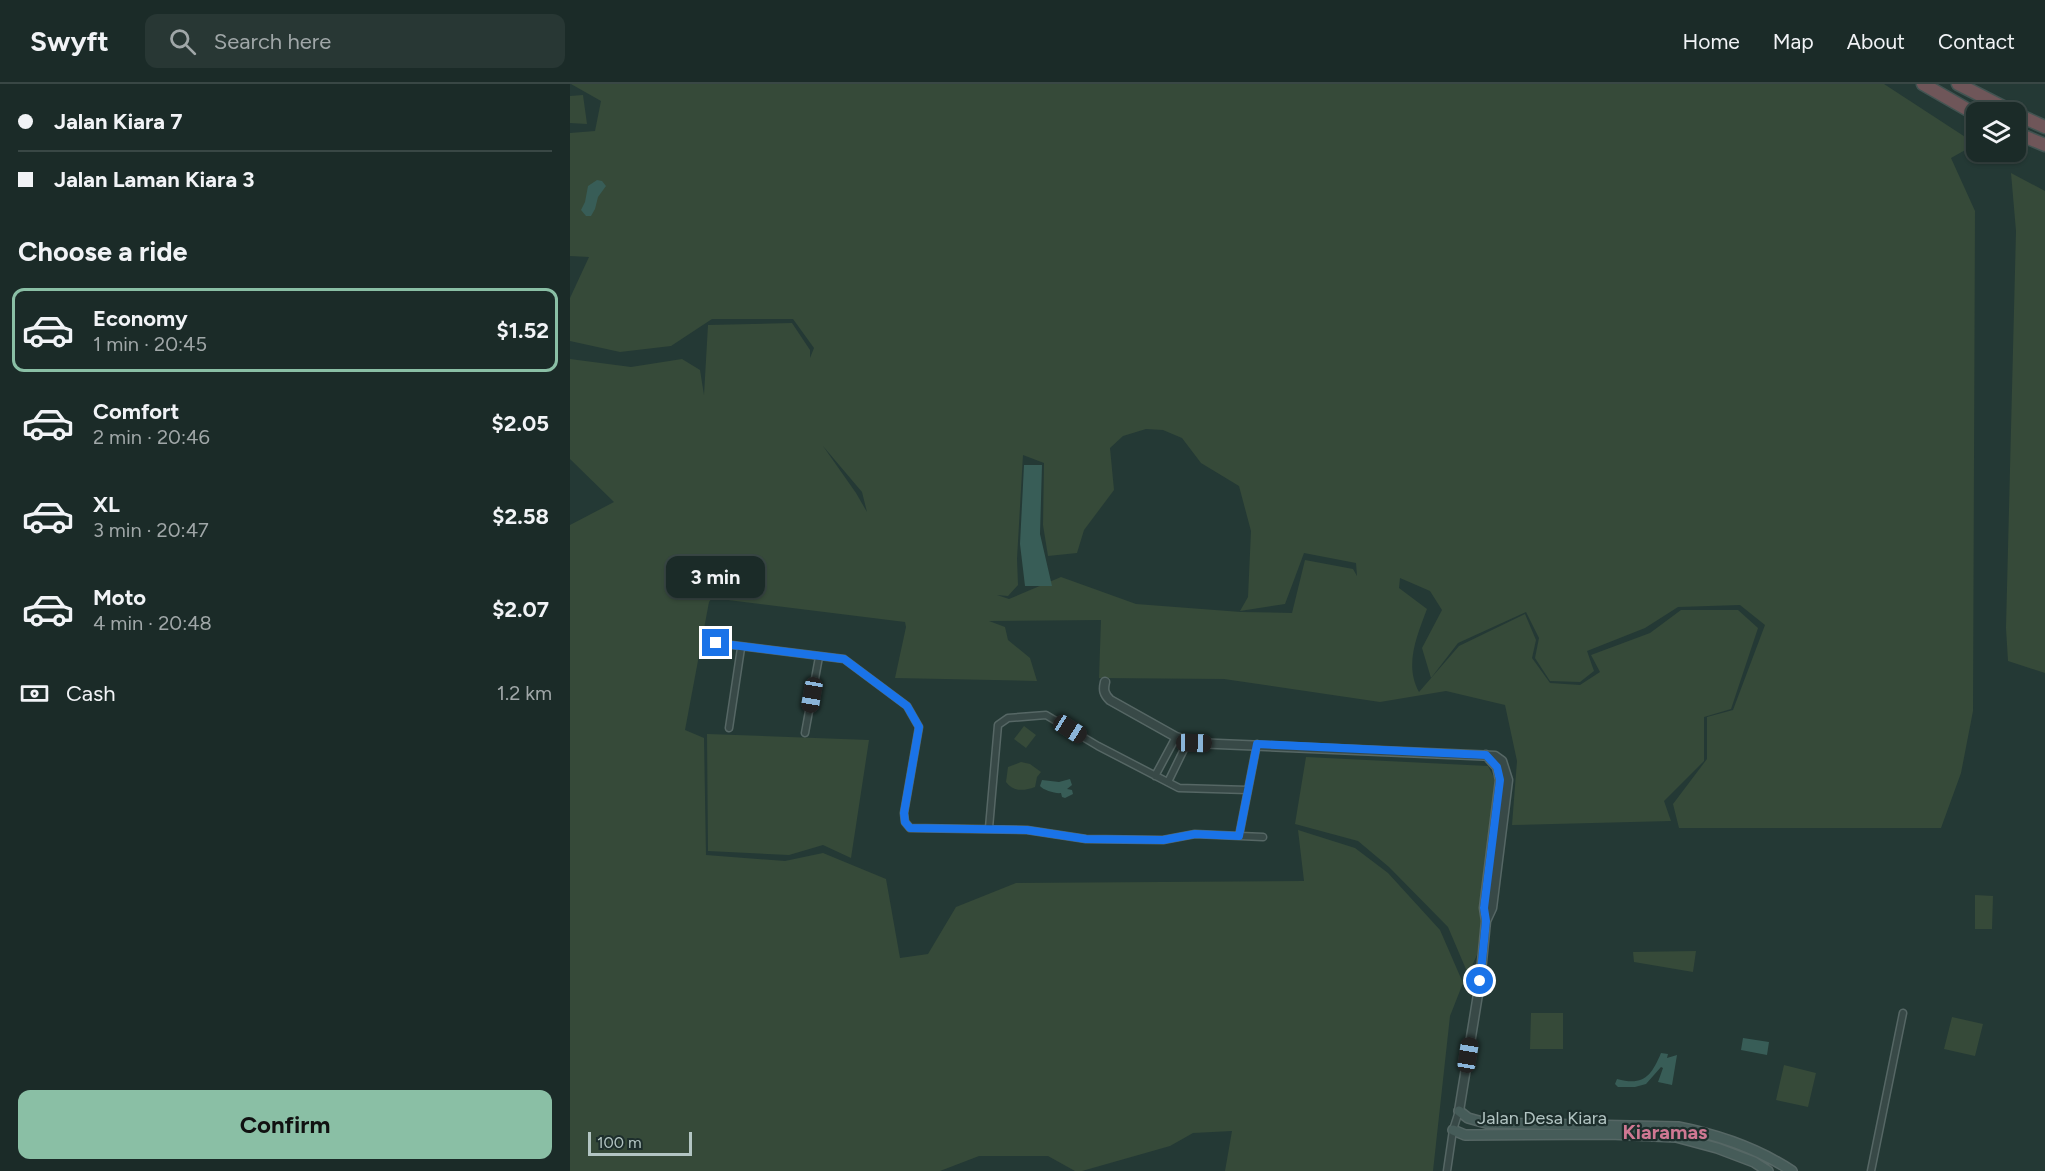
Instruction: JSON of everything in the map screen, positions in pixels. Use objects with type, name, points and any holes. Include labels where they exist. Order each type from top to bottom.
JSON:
[{"type":"highway","points":[[1923,84],[1966,109]]},
{"type":"highway","points":[[1958,84],[1993,102]]},
{"type":"highway","points":[[2026,118],[2045,127]]},
{"type":"highway","points":[[2026,137],[2045,145]]},
{"type":"main road","name":"Jalan Desa Kiara","points":[[1459,1111],[1468,1118],[1486,1123],[1686,1129],[1739,1143],[1770,1157],[1792,1171]]},
{"type":"main road","name":"Jalan Desa Kiara","points":[[1453,1130],[1465,1135],[1610,1134],[1676,1137],[1717,1148],[1754,1162],[1768,1171]]},
{"type":"street","points":[[716,643],[741,648],[844,659],[854,664],[868,678],[907,706],[919,727],[904,813],[905,822],[910,828],[1027,830],[1086,839],[1163,840],[1195,834],[1263,837]]},
{"type":"street","points":[[729,728],[741,648]]},
{"type":"street","points":[[805,733],[819,657]]},
{"type":"street","points":[[1105,682],[1105,694],[1110,700],[1188,741],[1486,755],[1495,756],[1502,761],[1508,780],[1492,908],[1486,921],[1480,981],[1447,1171]]},
{"type":"street","points":[[989,828],[998,725],[1008,718],[1046,716],[1179,788],[1248,790]]},
{"type":"street","points":[[1155,776],[1176,736]]},
{"type":"street","points":[[1168,782],[1188,741]]},
{"type":"street","points":[[1239,836],[1257,744]]},
{"type":"street","points":[[1871,1171],[1903,1013]]},
{"type":"green space","points":[[571,84],[1884,84],[1966,137],[1966,150],[1951,158],[1975,211],[1973,711],[1961,773],[1941,828],[1679,828],[1673,804],[1707,759],[1707,717],[1733,710],[1765,625],[1740,605],[1678,607],[1645,628],[1587,651],[1594,671],[1580,682],[1550,681],[1535,658],[1539,638],[1526,612],[1458,643],[1431,678],[1422,648],[1442,610],[1430,591],[1400,578],[1399,588],[1427,609],[1416,640],[1412,661],[1419,692],[1459,646],[1525,614],[1536,640],[1532,658],[1550,683],[1580,685],[1600,672],[1591,655],[1650,633],[1681,610],[1738,610],[1758,628],[1731,709],[1704,717],[1704,761],[1664,801],[1671,821],[1512,825],[1517,761],[1505,705],[1446,691],[1380,702],[1224,679],[1099,678],[1101,620],[989,621],[1005,627],[1008,640],[1030,658],[1037,681],[895,678],[906,627],[905,622],[712,598],[709,602],[685,730],[704,738],[706,855],[785,861],[823,853],[886,879],[900,958],[928,954],[956,907],[1016,883],[1304,881],[1298,830],[1355,848],[1388,873],[1440,930],[1463,983],[1450,1016],[1433,1171],[1225,1171],[1232,1131],[1193,1133],[1170,1146],[1082,1171],[1075,1171],[1048,1156],[979,1156],[940,1171],[570,1171],[570,525],[614,502],[570,459],[570,359],[631,367],[682,359],[700,370],[704,395],[708,325],[792,323],[810,350],[810,358],[814,348],[793,319],[712,319],[671,346],[620,352],[570,341],[570,298],[589,257],[570,256],[570,133],[595,131],[601,101]],"holes":[[[1146,429],[1163,430],[1182,438],[1201,463],[1239,486],[1251,531],[1248,597],[1240,611],[1285,604],[1304,553],[1356,563],[1357,576],[1353,569],[1305,560],[1292,613],[1241,612],[1136,604],[1061,577],[1009,599],[997,595],[1008,596],[1018,585],[1017,559],[1023,455],[1044,463],[1043,525],[1048,556],[1077,553],[1084,530],[1114,490],[1110,448],[1123,436]],[[823,446],[862,492],[867,512]]]},
{"type":"green space","points":[[583,95],[587,124],[570,123],[570,96]]},
{"type":"green space","points":[[2011,173],[2045,191],[2045,673],[2008,661],[2006,628],[2016,231]]},
{"type":"green space","points":[[1024,726],[1036,735],[1026,748],[1014,739]]},
{"type":"green space","points":[[707,734],[869,740],[851,858],[823,845],[789,855],[708,851]]},
{"type":"green space","points":[[1306,757],[1488,766],[1498,785],[1477,955],[1468,974],[1448,927],[1389,867],[1358,841],[1295,824]]},
{"type":"green space","points":[[1021,762],[1030,764],[1041,772],[1037,777],[1035,787],[1019,790],[1012,788],[1006,782],[1008,767]]},
{"type":"green space","points":[[1975,895],[1993,896],[1992,929],[1975,929]]},
{"type":"green space","points":[[1696,951],[1693,972],[1634,962],[1633,952]]},
{"type":"green space","points":[[1531,1013],[1563,1013],[1563,1049],[1530,1049]]},
{"type":"green space","points":[[1952,1017],[1983,1024],[1975,1056],[1944,1049]]},
{"type":"green space","points":[[1784,1065],[1816,1073],[1808,1107],[1776,1100]]},
{"type":"water","points":[[597,180],[602,181],[606,186],[598,197],[591,216],[586,216],[581,210],[588,186]]},
{"type":"water","points":[[1024,465],[1042,465],[1040,534],[1052,586],[1025,586],[1020,544]]},
{"type":"water","points":[[1070,779],[1072,785],[1067,789],[1072,790],[1073,794],[1065,798],[1061,793],[1040,786],[1042,780],[1059,782]]},
{"type":"water","points":[[1743,1038],[1769,1042],[1767,1055],[1741,1050]]},
{"type":"water","points":[[1661,1053],[1668,1054],[1667,1058],[1677,1055],[1672,1085],[1658,1082],[1663,1068],[1661,1067],[1646,1084],[1635,1087],[1618,1087],[1615,1084],[1617,1079],[1633,1081],[1645,1078],[1654,1068]]},
{"type":"district","name":"Kiaramas","points":[[1665,1132]]},
{"type":"route","points":[[716,643],[741,648],[844,659],[854,664],[868,678],[907,706],[919,727],[904,813],[905,822],[910,828],[1027,830],[1086,839],[1171,840],[1195,834],[1239,836],[1257,744],[1486,755],[1497,767],[1500,780],[1484,908],[1486,921],[1480,981]]}]
